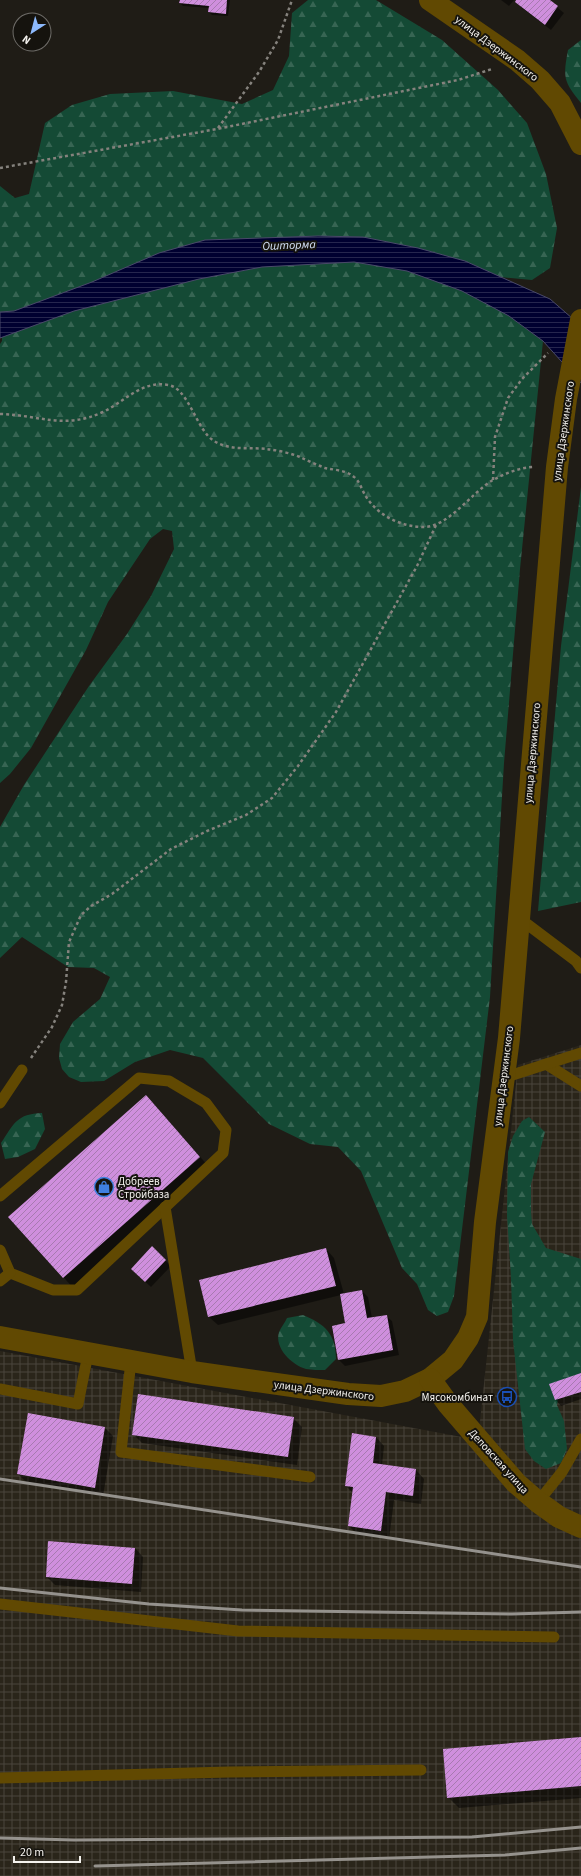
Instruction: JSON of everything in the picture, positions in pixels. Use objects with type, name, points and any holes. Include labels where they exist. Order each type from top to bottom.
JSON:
[{"type":"street","name":"улица Дзержинского","points":[[430,0],[517,60],[540,80],[560,103],[581,144]]},
{"type":"street","name":"улица Дзержинского","points":[[0,1338],[192,1372],[348,1394],[381,1396],[405,1391],[430,1379],[453,1360],[468,1338],[477,1317],[485,1222],[509,1038],[557,467],[566,399],[581,320]]},
{"type":"street","name":"Деповская улица","points":[[430,1379],[448,1404],[516,1483],[538,1502],[559,1516],[581,1527]]},
{"type":"lane","points":[[519,918],[576,961],[581,968]]},
{"type":"lane","points":[[503,1078],[581,1053]]},
{"type":"lane","points":[[546,1064],[581,1086]]},
{"type":"lane","points":[[0,1103],[22,1070]]},
{"type":"lane","points":[[0,1196],[139,1078],[169,1081],[206,1103],[226,1130],[223,1153],[77,1290],[53,1290],[10,1272],[0,1250]]},
{"type":"lane","points":[[165,1207],[192,1372]]},
{"type":"lane","points":[[0,1280],[10,1272]]},
{"type":"lane","points":[[0,1389],[78,1404],[88,1354]]},
{"type":"lane","points":[[131,1361],[121,1452],[310,1477]]},
{"type":"lane","points":[[538,1502],[562,1472],[581,1439]]},
{"type":"lane","points":[[0,1604],[238,1631],[554,1637]]},
{"type":"lane","points":[[0,1778],[229,1772],[421,1770]]},
{"type":"path","points":[[217,129],[259,72],[278,40],[292,0]]},
{"type":"path","points":[[0,168],[217,129],[458,80],[517,60]]},
{"type":"path","points":[[493,480],[495,437],[508,398],[522,379],[548,353]]},
{"type":"path","points":[[0,414],[19,414],[63,422],[80,421],[105,411],[144,387],[158,384],[170,385],[184,396],[202,427],[214,441],[241,449],[266,449],[300,457],[324,468],[339,470],[355,477],[372,506],[385,516],[408,526],[425,527],[437,523],[455,512],[493,480],[524,467]]},
{"type":"path","points":[[22,1070],[52,1027],[62,1004],[66,982],[69,942],[81,915],[91,906],[112,894],[171,849],[207,831],[246,815],[272,798],[298,766],[336,712],[417,566],[437,523]]},
{"type":"shaded area","points":[[581,1045],[581,1876],[0,1876],[0,1351],[478,1440],[518,1065]]},
{"type":"green space","points":[[308,0],[376,0],[442,40],[498,90],[527,123],[546,174],[557,228],[550,268],[532,280],[500,277],[488,284],[509,316],[543,341],[520,569],[504,763],[490,997],[454,1296],[448,1312],[437,1316],[428,1310],[417,1284],[402,1268],[361,1171],[338,1147],[310,1144],[269,1124],[203,1058],[170,1050],[135,1062],[104,1081],[81,1082],[69,1077],[62,1069],[59,1058],[60,1044],[73,1022],[100,999],[110,977],[94,968],[68,967],[22,937],[0,958],[0,827],[24,785],[89,686],[127,634],[151,596],[174,549],[172,531],[163,529],[150,539],[108,602],[86,650],[31,748],[10,774],[0,783],[0,344],[2,341],[2,318],[0,316],[0,186],[15,198],[29,194],[45,123],[72,105],[110,94],[173,91],[242,104],[273,90],[289,56],[292,13]]},
{"type":"green space","points":[[581,40],[581,103],[568,84],[565,67],[568,50]]},
{"type":"green space","points":[[581,487],[581,902],[538,911],[561,646]]},
{"type":"green space","points":[[42,1113],[45,1129],[35,1149],[18,1157],[5,1159],[1,1143],[13,1125],[27,1115]]},
{"type":"green space","points":[[529,1117],[545,1132],[531,1184],[532,1224],[546,1248],[581,1259],[581,1376],[561,1386],[557,1405],[564,1421],[567,1449],[561,1463],[546,1469],[534,1461],[525,1449],[513,1340],[507,1215],[508,1152],[513,1136],[522,1121]]},
{"type":"green space","points":[[303,1315],[311,1318],[323,1326],[328,1331],[334,1343],[336,1359],[325,1370],[306,1369],[295,1364],[285,1355],[279,1344],[279,1332],[287,1318]]},
{"type":"water","name":"Ошторма","points":[[318,236],[363,237],[418,248],[465,261],[550,299],[581,328],[581,383],[543,341],[509,316],[462,291],[407,271],[354,262],[262,267],[199,279],[74,311],[0,338],[0,312],[14,311],[92,282],[159,253],[205,240]]},
{"type":"building","points":[[180,0],[227,0],[226,14],[208,12],[209,6],[179,3]]},
{"type":"building","points":[[516,0],[550,0],[558,6],[545,25],[515,2]]},
{"type":"building","name":"Добреев Стройбаза","points":[[146,1095],[200,1157],[63,1278],[8,1217]]},
{"type":"building","points":[[152,1246],[166,1260],[145,1282],[131,1269]]},
{"type":"building","points":[[326,1248],[336,1286],[208,1317],[199,1280]]},
{"type":"building","points":[[362,1290],[367,1318],[387,1315],[393,1350],[338,1360],[332,1326],[345,1323],[340,1294]]},
{"type":"building","points":[[581,1373],[581,1392],[555,1400],[549,1384]]},
{"type":"building","points":[[138,1394],[294,1417],[288,1457],[132,1435]]},
{"type":"building","points":[[28,1413],[105,1427],[95,1488],[17,1474]]},
{"type":"building","points":[[352,1433],[376,1437],[373,1463],[416,1469],[413,1496],[386,1492],[381,1531],[348,1526],[353,1487],[345,1486]]},
{"type":"building","points":[[48,1541],[135,1548],[132,1584],[46,1577]]},
{"type":"building","points":[[581,1737],[581,1786],[447,1798],[443,1749]]},
{"type":"railway","points":[[0,1479],[581,1567]]},
{"type":"railway","points":[[0,1588],[149,1604],[242,1610],[512,1614],[581,1612]]},
{"type":"railway","points":[[0,1838],[74,1840],[472,1837],[581,1827]]},
{"type":"railway","points":[[95,1866],[505,1855],[581,1848]]},
{"type":"place","name":"Добреев Стройбаза","points":[[104,1187]]},
{"type":"place","name":"Мясокомбинат","points":[[507,1397]]}]
